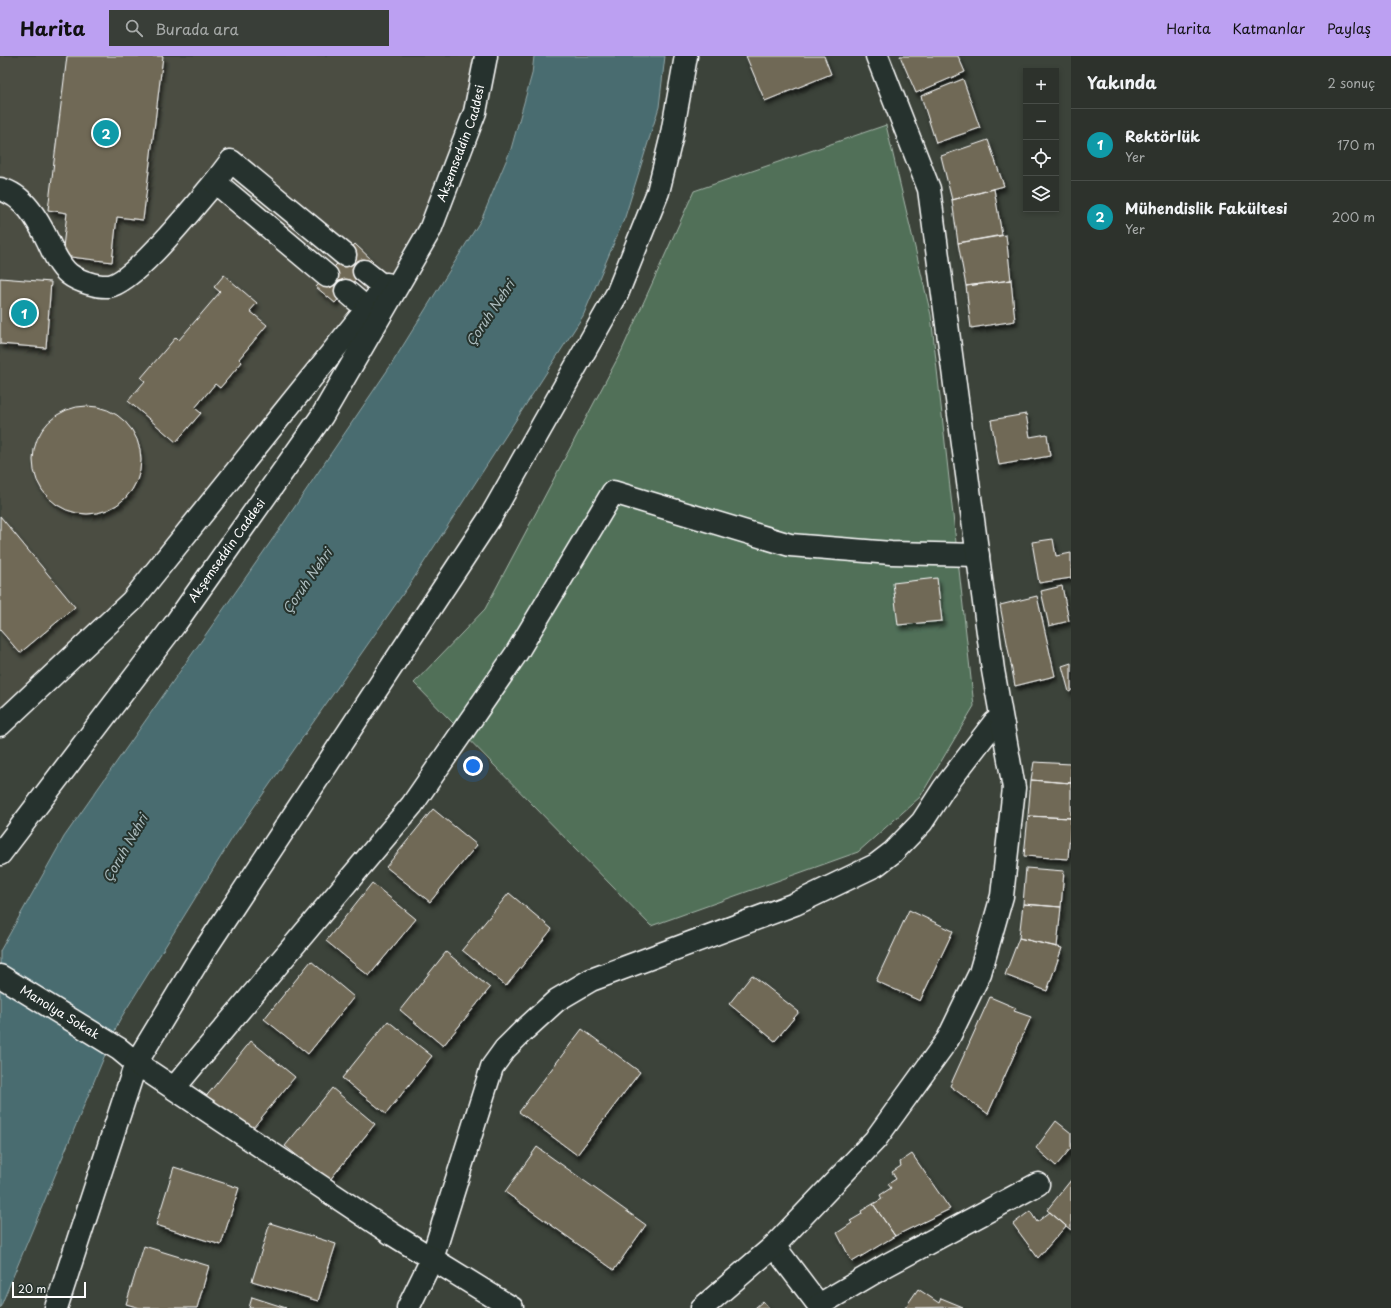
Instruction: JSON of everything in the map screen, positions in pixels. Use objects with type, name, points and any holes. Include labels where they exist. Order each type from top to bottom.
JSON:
[{"type":"street","name":"Akşemseddin Caddesi","points":[[0,854],[175,624],[322,416],[430,230],[475,112],[486,56]]},
{"type":"street","points":[[56,1308],[136,1063],[202,954],[491,516],[617,294],[658,192],[674,125],[686,56]]},
{"type":"street","points":[[702,1308],[774,1246],[875,1140],[948,1039],[980,973],[1002,896],[1014,788],[993,670],[929,189],[877,56]]},
{"type":"street","points":[[0,189],[18,197],[29,210],[41,226],[57,259],[69,274],[96,285],[110,286],[123,279],[149,257],[215,182],[231,161],[341,252],[323,272],[215,182]]},
{"type":"street","name":"Akşemseddin Caddesi","points":[[0,725],[132,601],[430,230]]},
{"type":"street","points":[[364,271],[384,287]]},
{"type":"street","points":[[346,291],[366,308]]},
{"type":"street","points":[[174,1088],[412,805],[516,654],[613,492],[790,545],[891,553],[978,554]]},
{"type":"street","points":[[408,1308],[432,1259],[492,1067],[505,1049],[522,1032],[557,1000],[591,980],[794,904],[876,865],[908,838],[922,822],[944,788],[994,723],[1003,725]]},
{"type":"street","name":"Manolya Sokak","points":[[0,976],[119,1049],[136,1063],[392,1234],[512,1308]]},
{"type":"street","points":[[774,1246],[820,1306],[887,1265],[1038,1184]]},
{"type":"shaded area","points":[[0,56],[486,56],[430,230],[132,601],[0,725]]},
{"type":"green space","points":[[886,125],[931,315],[974,706],[920,797],[858,852],[651,926],[414,683],[485,609],[622,350],[694,191]]},
{"type":"water","name":"Çoruh Nehri","points":[[534,56],[665,56],[659,107],[625,217],[583,316],[412,581],[233,837],[119,1021],[0,1308],[0,951],[64,837],[281,527],[391,365],[482,218],[511,149],[532,74]]},
{"type":"building","points":[[67,56],[163,56],[143,220],[117,217],[112,262],[62,256],[67,213],[48,210]]},
{"type":"building","points":[[746,56],[824,56],[831,74],[765,101]]},
{"type":"building","points":[[900,56],[958,56],[965,72],[916,93]]},
{"type":"building","points":[[963,79],[980,128],[936,143],[921,96]]},
{"type":"building","points":[[988,140],[1004,186],[952,200],[941,156]]},
{"type":"building","points":[[994,189],[1002,235],[958,243],[952,200]]},
{"type":"building","points":[[1006,235],[1011,280],[966,286],[958,243]]},
{"type":"building","points":[[355,244],[373,261],[335,303],[316,287]]},
{"type":"building","points":[[224,275],[257,303],[250,311],[267,325],[239,359],[242,362],[220,388],[215,384],[195,408],[201,413],[176,442],[128,401],[145,381],[141,378],[176,337],[179,340],[220,292],[214,287]]},
{"type":"building","points":[[0,278],[51,282],[46,348],[0,344]]},
{"type":"building","points":[[1011,280],[1015,321],[971,328],[966,286]]},
{"type":"building","points":[[87,406],[108,410],[125,422],[137,439],[141,460],[137,481],[125,498],[108,510],[87,514],[66,510],[49,498],[37,481],[33,460],[37,439],[49,422],[66,410]]},
{"type":"building","points":[[1026,414],[1030,437],[1047,434],[1050,456],[999,465],[991,420]]},
{"type":"building","points":[[0,516],[75,607],[20,653],[0,630]]},
{"type":"building","points":[[1053,539],[1056,556],[1071,553],[1071,578],[1039,583],[1032,542]]},
{"type":"building","points":[[937,578],[942,621],[898,625],[893,583]]},
{"type":"building","points":[[1062,586],[1069,621],[1049,626],[1041,591]]},
{"type":"building","points":[[1037,596],[1055,676],[1015,686],[1000,605]]},
{"type":"building","points":[[1071,663],[1071,691],[1069,692],[1062,666]]},
{"type":"building","points":[[1034,762],[1071,764],[1071,783],[1031,780]]},
{"type":"building","points":[[1031,780],[1071,783],[1071,818],[1028,816]]},
{"type":"building","points":[[433,809],[477,845],[430,902],[386,867]]},
{"type":"building","points":[[1028,816],[1071,818],[1068,859],[1024,856]]},
{"type":"building","points":[[1026,868],[1064,871],[1061,907],[1023,904]]},
{"type":"building","points":[[372,883],[416,919],[369,976],[326,941]]},
{"type":"building","points":[[509,893],[552,929],[506,986],[462,950]]},
{"type":"building","points":[[1023,904],[1061,907],[1057,947],[1019,938]]},
{"type":"building","points":[[909,910],[953,931],[920,1001],[876,981]]},
{"type":"building","points":[[1019,938],[1062,948],[1047,991],[1005,975]]},
{"type":"building","points":[[446,952],[490,988],[443,1046],[400,1010]]},
{"type":"building","points":[[311,961],[354,997],[308,1054],[264,1019]]},
{"type":"building","points":[[752,975],[799,1012],[775,1041],[729,1004]]},
{"type":"building","points":[[990,997],[1016,1008],[1014,1011],[1031,1017],[988,1114],[950,1086]]},
{"type":"building","points":[[388,1021],[432,1056],[386,1114],[342,1078]]},
{"type":"building","points":[[582,1029],[640,1072],[577,1155],[519,1112]]},
{"type":"building","points":[[251,1041],[295,1077],[248,1134],[204,1099]]},
{"type":"building","points":[[332,1088],[375,1124],[329,1181],[285,1146]]},
{"type":"building","points":[[1056,1121],[1071,1133],[1071,1148],[1056,1166],[1036,1148]]},
{"type":"building","points":[[537,1147],[646,1225],[614,1270],[505,1192]]},
{"type":"building","points":[[912,1154],[950,1209],[895,1236],[873,1204],[882,1199],[880,1195],[891,1188],[888,1184],[896,1179],[892,1172],[901,1166],[900,1162]]},
{"type":"building","points":[[174,1167],[239,1188],[221,1245],[156,1225]]},
{"type":"building","points":[[1071,1180],[1071,1230],[1047,1210]]},
{"type":"building","points":[[873,1204],[895,1236],[852,1262],[837,1233],[852,1223],[850,1221],[862,1214],[861,1211]]},
{"type":"building","points":[[1030,1211],[1037,1222],[1050,1212],[1066,1226],[1038,1258],[1013,1224]]},
{"type":"building","points":[[270,1223],[336,1244],[318,1301],[252,1281]]},
{"type":"building","points":[[144,1246],[209,1266],[197,1308],[140,1308],[126,1304]]},
{"type":"building","points":[[918,1289],[939,1303],[941,1298],[963,1307],[905,1308]]},
{"type":"building","points":[[252,1297],[286,1308],[249,1308]]},
{"type":"building","points":[[763,1301],[769,1308],[755,1308]]},
{"type":"place","name":"Mühendislik Fakültesi","points":[[106,133]]},
{"type":"place","name":"Rektörlük","points":[[24,313]]}]
